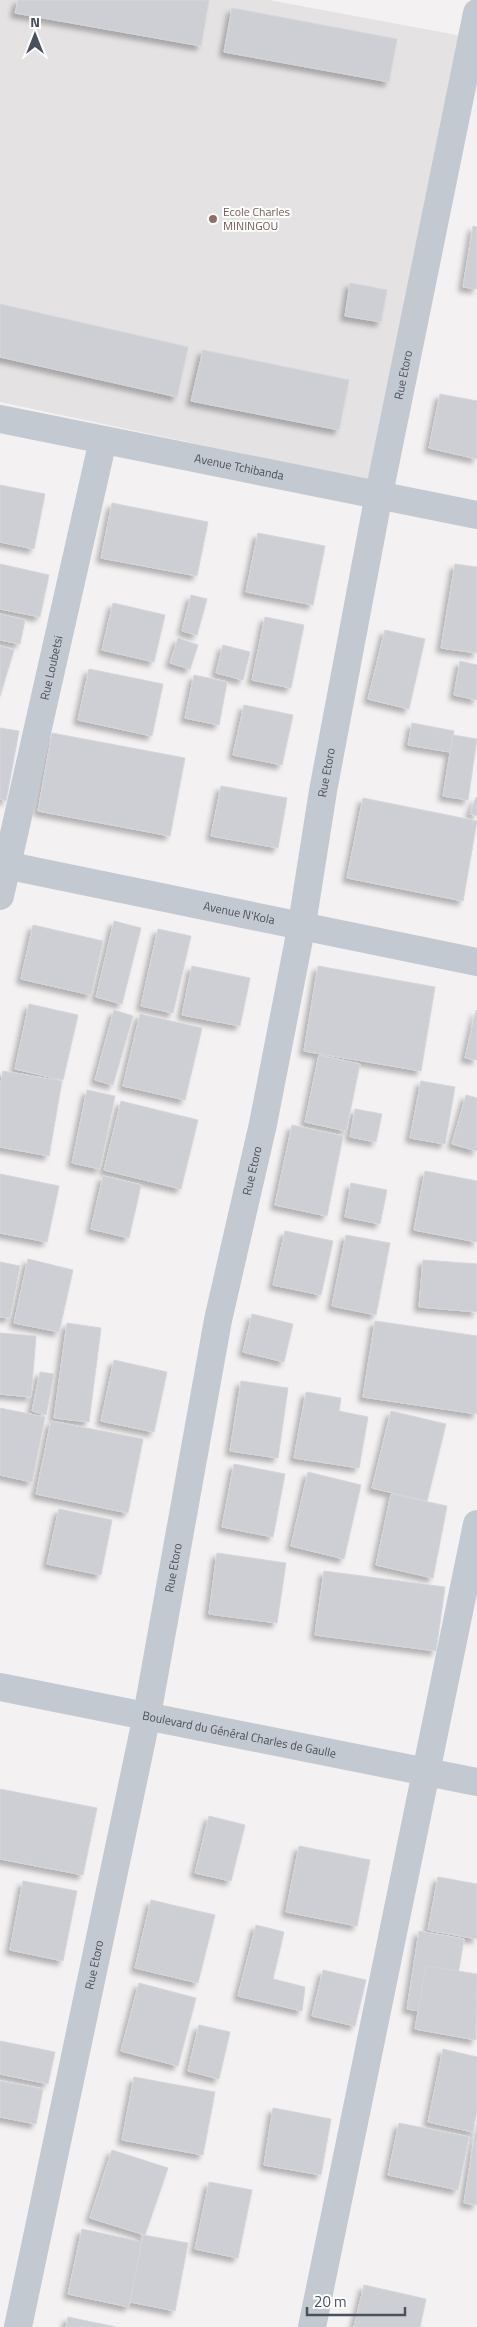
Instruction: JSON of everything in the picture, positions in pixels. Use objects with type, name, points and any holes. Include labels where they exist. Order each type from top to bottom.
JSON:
[{"type":"street","name":"Rue Etoro","points":[[18,2327],[146,1715],[218,1320],[262,1124],[302,924],[378,494],[477,12]]},
{"type":"street","name":"Avenue Tchibanda","points":[[0,418],[477,515]]},
{"type":"street","name":"Rue Loubetsi","points":[[0,896],[3,864],[103,440]]},
{"type":"street","name":"Avenue N'Kola","points":[[3,864],[302,924],[477,962]]},
{"type":"street","points":[[312,2327],[477,1524]]},
{"type":"street","name":"Boulevard du Général Charles de Gaulle","points":[[0,1687],[477,1782]]},
{"type":"shaded area","name":"Ecole Charles MININGOU","points":[[0,0],[269,0],[462,36],[375,482],[0,402]]},
{"type":"building","points":[[18,0],[209,0],[201,46],[15,13]]},
{"type":"building","points":[[232,8],[397,39],[389,82],[224,52]]},
{"type":"building","points":[[473,226],[477,227],[477,289],[463,287]]},
{"type":"building","points":[[350,283],[387,290],[381,322],[345,316]]},
{"type":"building","points":[[0,304],[188,347],[177,397],[0,357]]},
{"type":"building","points":[[203,350],[349,380],[339,430],[191,401]]},
{"type":"building","points":[[440,394],[477,401],[477,459],[429,448]]},
{"type":"building","points":[[0,485],[45,494],[34,549],[0,542]]},
{"type":"building","points":[[112,503],[208,522],[197,576],[101,558]]},
{"type":"building","points":[[258,533],[325,546],[313,605],[246,592]]},
{"type":"building","points":[[0,564],[49,575],[40,617],[0,609]]},
{"type":"building","points":[[455,564],[477,567],[477,653],[441,648]]},
{"type":"building","points":[[191,595],[207,599],[197,635],[182,631]]},
{"type":"building","points":[[113,603],[165,615],[154,662],[102,650]]},
{"type":"building","points":[[0,614],[25,620],[20,644],[0,640]]},
{"type":"building","points":[[265,617],[304,625],[291,688],[252,680]]},
{"type":"building","points":[[385,630],[425,639],[409,709],[368,699]]},
{"type":"building","points":[[178,638],[198,645],[190,669],[170,663]]},
{"type":"building","points":[[223,645],[250,652],[243,680],[216,673]]},
{"type":"building","points":[[0,646],[14,650],[0,696]]},
{"type":"building","points":[[460,661],[477,665],[477,700],[454,695]]},
{"type":"building","points":[[89,669],[163,684],[152,736],[78,720]]},
{"type":"building","points":[[194,675],[227,682],[219,725],[185,718]]},
{"type":"building","points":[[244,705],[293,715],[282,765],[233,755]]},
{"type":"building","points":[[412,723],[454,731],[450,752],[408,745]]},
{"type":"building","points":[[0,728],[19,731],[6,801],[0,799]]},
{"type":"building","points":[[52,733],[185,758],[170,836],[38,811]]},
{"type":"building","points":[[453,735],[477,739],[468,800],[443,796]]},
{"type":"building","points":[[221,786],[287,798],[278,848],[211,836]]},
{"type":"building","points":[[363,798],[477,821],[463,901],[347,878]]},
{"type":"building","points":[[477,798],[477,816],[470,814]]},
{"type":"building","points":[[114,921],[141,928],[122,1004],[96,997]]},
{"type":"building","points":[[33,925],[103,941],[91,995],[21,979]]},
{"type":"building","points":[[158,929],[191,936],[173,1013],[141,1006]]},
{"type":"building","points":[[192,966],[250,978],[240,1026],[182,1015]]},
{"type":"building","points":[[318,966],[435,987],[421,1071],[304,1051]]},
{"type":"building","points":[[29,1004],[78,1015],[63,1080],[15,1069]]},
{"type":"building","points":[[114,1010],[133,1016],[113,1085],[95,1080]]},
{"type":"building","points":[[477,1011],[477,1060],[465,1058]]},
{"type":"building","points":[[140,1014],[202,1028],[185,1100],[123,1086]]},
{"type":"building","points":[[319,1055],[360,1064],[346,1131],[305,1122]]},
{"type":"building","points":[[3,1071],[62,1081],[49,1156],[0,1147],[0,1088]]},
{"type":"building","points":[[421,1081],[455,1087],[445,1144],[410,1138]]},
{"type":"building","points":[[87,1090],[115,1096],[100,1169],[72,1163]]},
{"type":"building","points":[[466,1095],[477,1098],[477,1151],[452,1144]]},
{"type":"building","points":[[121,1101],[198,1120],[181,1189],[104,1170]]},
{"type":"building","points":[[355,1109],[382,1114],[376,1142],[350,1137]]},
{"type":"building","points":[[292,1125],[343,1136],[327,1216],[275,1205]]},
{"type":"building","points":[[425,1171],[477,1181],[477,1242],[414,1230]]},
{"type":"building","points":[[0,1174],[59,1186],[47,1242],[0,1233]]},
{"type":"building","points":[[103,1176],[141,1185],[129,1238],[91,1229]]},
{"type":"building","points":[[351,1183],[387,1190],[380,1224],[345,1217]]},
{"type":"building","points":[[285,1231],[333,1241],[321,1295],[273,1285]]},
{"type":"building","points":[[346,1235],[390,1243],[376,1315],[332,1306]]},
{"type":"building","points":[[28,1259],[73,1270],[59,1332],[14,1323]]},
{"type":"building","points":[[423,1260],[477,1264],[477,1312],[419,1307]]},
{"type":"building","points":[[0,1262],[20,1266],[10,1318],[0,1317]]},
{"type":"building","points":[[252,1314],[293,1324],[284,1362],[243,1352]]},
{"type":"building","points":[[375,1321],[477,1336],[477,1414],[363,1397]]},
{"type":"building","points":[[67,1323],[101,1328],[89,1422],[54,1418]]},
{"type":"building","points":[[0,1333],[36,1336],[31,1397],[0,1394]]},
{"type":"building","points":[[114,1360],[167,1372],[154,1432],[101,1421]]},
{"type":"building","points":[[40,1372],[54,1374],[46,1415],[32,1411]]},
{"type":"building","points":[[241,1381],[288,1388],[278,1458],[230,1451]]},
{"type":"building","points":[[306,1392],[341,1398],[339,1411],[368,1417],[359,1468],[294,1458]]},
{"type":"building","points":[[0,1408],[45,1417],[32,1482],[0,1475]]},
{"type":"building","points":[[391,1411],[446,1424],[427,1501],[372,1488]]},
{"type":"building","points":[[51,1421],[143,1439],[128,1513],[36,1494]]},
{"type":"building","points":[[234,1464],[285,1474],[273,1537],[222,1527]]},
{"type":"building","points":[[308,1472],[361,1485],[344,1559],[291,1546]]},
{"type":"building","points":[[391,1494],[447,1506],[433,1578],[376,1565]]},
{"type":"building","points":[[59,1509],[112,1520],[101,1575],[47,1564]]},
{"type":"building","points":[[217,1553],[286,1563],[277,1623],[209,1614]]},
{"type":"building","points":[[324,1571],[445,1587],[436,1651],[315,1635]]},
{"type":"building","points":[[0,1789],[97,1808],[83,1875],[0,1859]]},
{"type":"building","points":[[209,1816],[245,1825],[231,1881],[195,1873]]},
{"type":"building","points":[[299,1846],[370,1860],[357,1926],[286,1912]]},
{"type":"building","points":[[438,1877],[477,1884],[477,1939],[428,1930]]},
{"type":"building","points":[[23,1881],[77,1891],[63,1961],[10,1950]]},
{"type":"building","points":[[151,1900],[215,1915],[198,1983],[135,1968]]},
{"type":"building","points":[[256,1925],[284,1932],[273,1979],[305,1987],[302,2011],[238,1996]]},
{"type":"building","points":[[419,1931],[464,1939],[451,2016],[407,2009]]},
{"type":"building","points":[[426,1966],[477,1974],[476,2040],[415,2029]]},
{"type":"building","points":[[323,1970],[366,1980],[355,2026],[312,2016]]},
{"type":"building","points":[[139,1983],[196,1998],[178,2066],[121,2051]]},
{"type":"building","points":[[199,2025],[230,2032],[219,2079],[188,2071]]},
{"type":"building","points":[[0,2041],[55,2052],[48,2084],[0,2074]]},
{"type":"building","points":[[443,2049],[477,2057],[477,2110],[473,2132],[428,2122]]},
{"type":"building","points":[[134,2077],[215,2092],[203,2155],[122,2140]]},
{"type":"building","points":[[0,2081],[43,2089],[36,2124],[0,2117]]},
{"type":"building","points":[[273,2108],[331,2119],[321,2175],[264,2165]]},
{"type":"building","points":[[477,2120],[477,2205],[464,2203]]},
{"type":"building","points":[[399,2123],[469,2137],[458,2190],[388,2175]]},
{"type":"building","points":[[112,2150],[168,2168],[145,2235],[90,2218]]},
{"type":"building","points":[[209,2182],[252,2190],[238,2258],[195,2249]]},
{"type":"building","points":[[82,2229],[142,2242],[129,2307],[68,2294]]},
{"type":"building","points":[[143,2235],[188,2243],[175,2311],[130,2302]]},
{"type":"building","points":[[364,2285],[426,2299],[420,2327],[354,2327]]},
{"type":"building","points":[[68,2317],[116,2327],[66,2327]]},
{"type":"place","name":"Ecole Charles MININGOU","points":[[213,219]]}]
